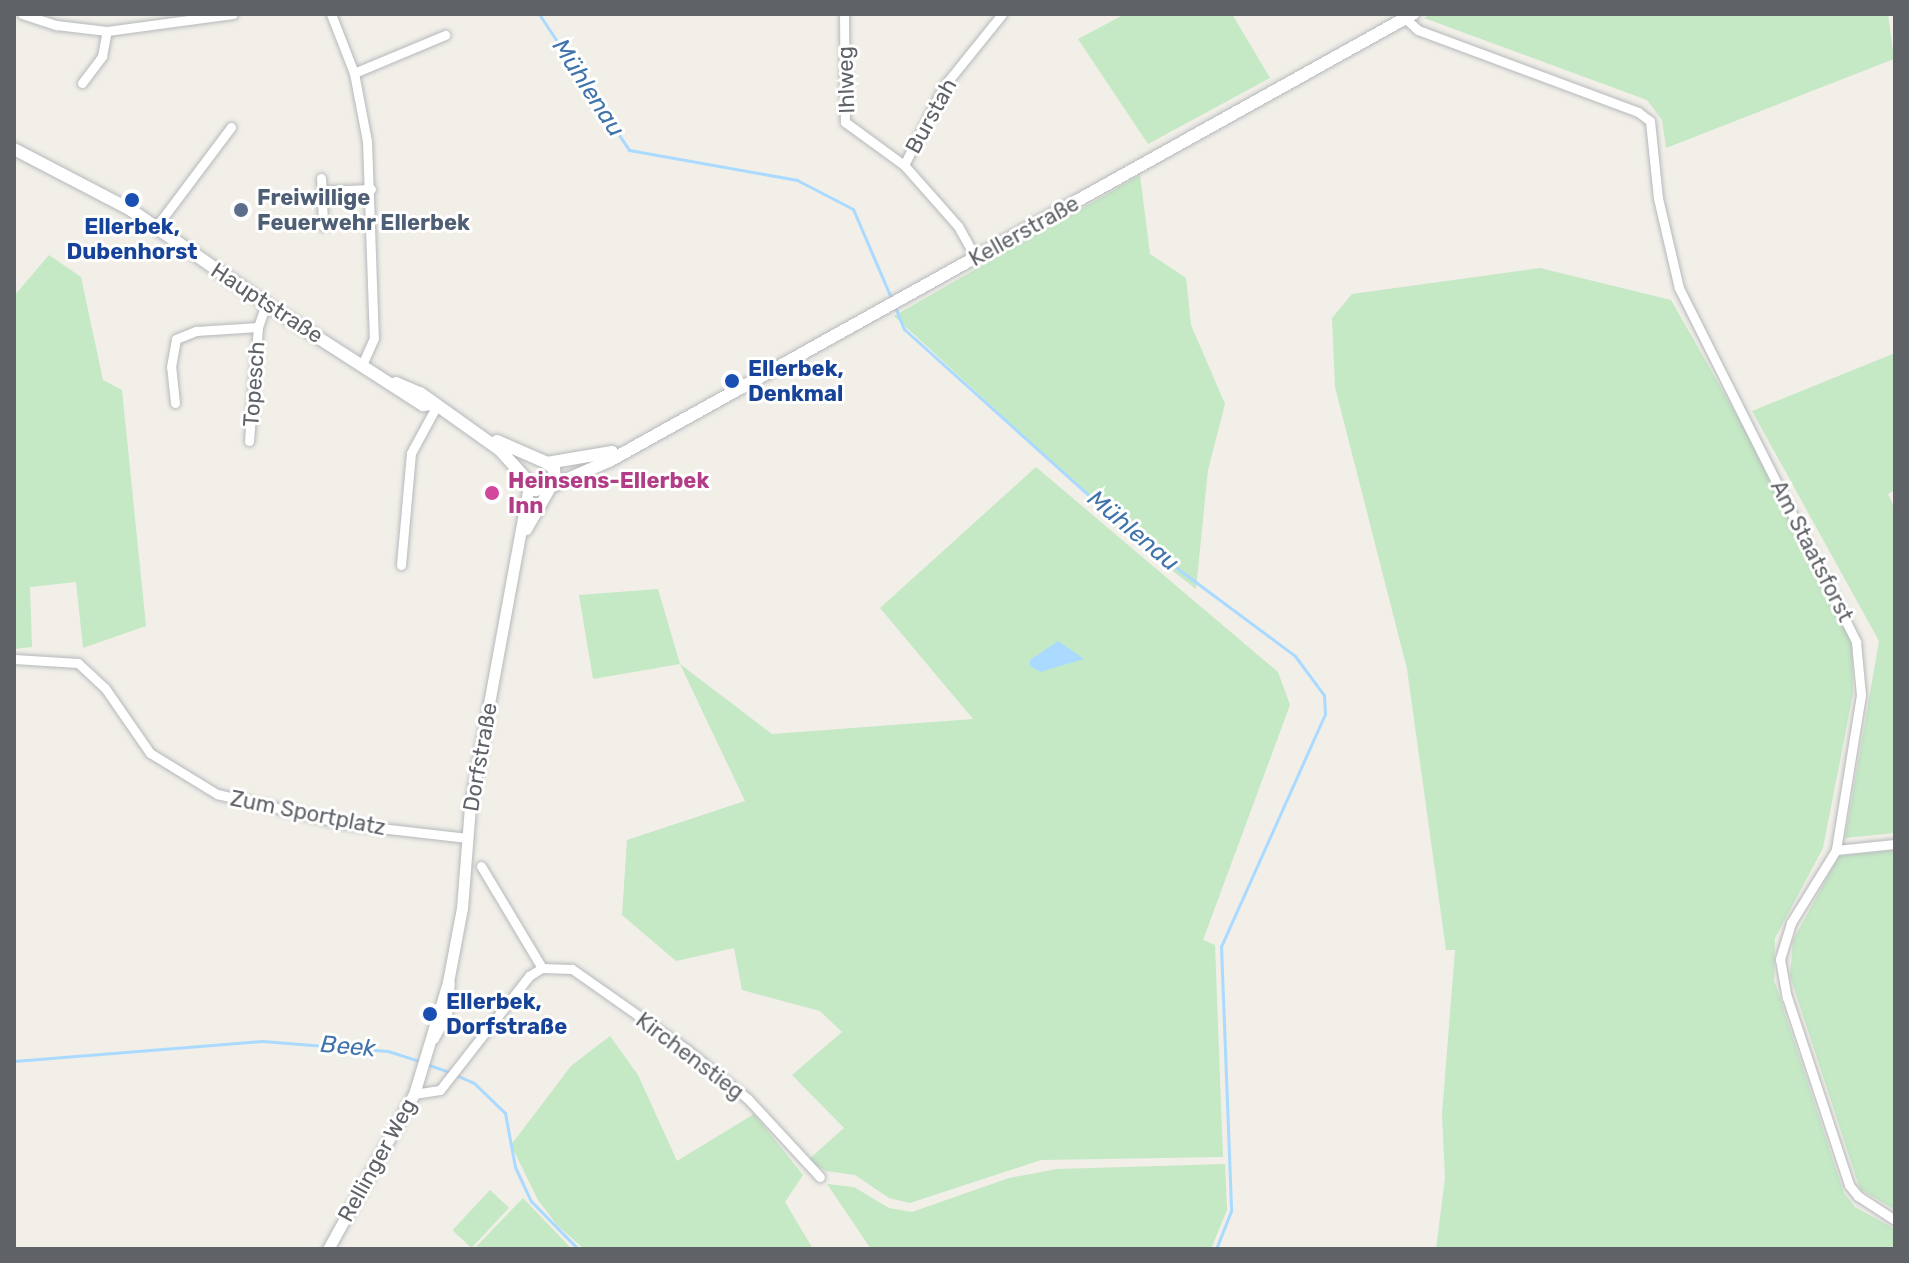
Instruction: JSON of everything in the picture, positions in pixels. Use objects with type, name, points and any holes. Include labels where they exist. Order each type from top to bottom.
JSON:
[{"type":"main road","name":"Kellerstraße","points":[[551,488],[883,309],[1410,16]]},
{"type":"main road","name":"Hauptstraße","points":[[14,149],[156,227],[266,304],[396,383],[420,393],[433,406],[472,429],[544,463]]},
{"type":"main road","name":"Hauptstraße","points":[[472,429],[516,462],[528,481]]},
{"type":"main road","name":"Kellerstraße","points":[[544,463],[594,458],[634,445]]},
{"type":"main road","points":[[544,463],[556,473],[551,488],[536,490],[528,481],[532,465],[544,463]]},
{"type":"street","points":[[22,14],[56,25],[107,31],[233,14]]},
{"type":"street","points":[[331,14],[354,73],[371,189],[374,338],[363,363]]},
{"type":"street","name":"Ihlweg","points":[[844,14],[845,122],[904,165]]},
{"type":"street","name":"Burstah","points":[[975,257],[958,226],[904,165],[944,86],[1002,14]]},
{"type":"street","name":"Am Staatsforst","points":[[1410,16],[1418,30],[1638,112],[1650,121],[1658,198],[1679,288],[1856,642],[1861,695],[1836,850],[1791,923],[1780,959],[1782,979],[1849,1185],[1895,1220]]},
{"type":"street","points":[[82,83],[102,56],[107,31]]},
{"type":"street","points":[[354,73],[445,35]]},
{"type":"street","points":[[156,227],[231,127]]},
{"type":"street","points":[[321,178],[323,226]]},
{"type":"street","points":[[322,191],[371,189]]},
{"type":"street","name":"Topesch","points":[[249,441],[258,327],[266,304]]},
{"type":"street","name":"Topesch","points":[[175,403],[171,367],[176,339],[196,331],[258,327]]},
{"type":"street","points":[[401,565],[411,453],[433,406]]},
{"type":"street","name":"Dorfstraße","points":[[423,1071],[448,982],[467,838],[508,588],[524,533],[528,481]]},
{"type":"street","name":"Dorfstraße","points":[[524,533],[551,488]]},
{"type":"street","name":"Zum Sportplatz","points":[[14,659],[78,663],[105,688],[150,753],[217,794],[345,824],[467,838]]},
{"type":"street","points":[[1836,850],[1895,844]]},
{"type":"street","points":[[414,1094],[440,1090],[529,976],[542,968],[481,866]]},
{"type":"street","name":"Kirchenstieg","points":[[542,968],[572,969],[686,1049],[748,1099],[820,1177]]},
{"type":"street","name":"Rellinger Weg","points":[[328,1249],[414,1094],[423,1071]]},
{"type":"green space","points":[[1125,14],[1232,14],[1270,78],[1148,144],[1078,39]]},
{"type":"green space","points":[[1430,14],[1888,14],[1894,59],[1666,148],[1662,120],[1647,100],[1424,18]]},
{"type":"green space","points":[[1140,175],[1150,254],[1186,278],[1191,325],[1225,404],[1208,470],[1196,589],[1110,523],[1116,521],[894,316]]},
{"type":"green space","points":[[49,255],[81,277],[103,380],[122,390],[146,626],[83,648],[76,582],[30,587],[32,647],[14,649],[14,296]]},
{"type":"green space","points":[[1540,268],[1671,300],[1761,458],[1852,642],[1853,694],[1823,848],[1775,938],[1774,980],[1844,1193],[1855,1207],[1895,1229],[1895,1249],[1436,1249],[1445,1178],[1442,1114],[1455,950],[1446,950],[1407,669],[1335,387],[1332,318],[1352,294]]},
{"type":"green space","points":[[1895,353],[1895,490],[1888,494],[1895,509],[1895,833],[1845,838],[1879,641],[1752,411]]},
{"type":"green space","points":[[1036,467],[1278,672],[1290,705],[1203,940],[1215,945],[1223,1157],[1041,1160],[910,1203],[889,1198],[855,1175],[826,1171],[808,1160],[844,1128],[792,1075],[842,1032],[820,1011],[742,990],[734,948],[676,961],[622,915],[627,840],[745,801],[680,664],[772,734],[973,719],[880,608]]},
{"type":"green space","points":[[658,589],[680,664],[593,679],[579,595]]},
{"type":"green space","points":[[1895,850],[1895,1210],[1860,1189],[1790,976],[1793,940],[1839,856]]},
{"type":"green space","points":[[610,1036],[638,1075],[677,1161],[754,1114],[803,1175],[785,1202],[813,1249],[584,1249],[557,1225],[538,1200],[511,1145],[571,1066]]},
{"type":"green space","points":[[1225,1164],[1227,1210],[1211,1249],[871,1249],[827,1184],[854,1187],[889,1208],[912,1212],[1009,1178],[1057,1169]]},
{"type":"green space","points":[[490,1190],[509,1208],[472,1248],[452,1230]]},
{"type":"green space","points":[[523,1198],[572,1249],[474,1249]]},
{"type":"water","points":[[1058,641],[1084,659],[1040,672],[1030,666],[1030,660]]},
{"type":"waterway","name":"Mühlenau","points":[[539,14],[629,150],[797,180],[853,209],[892,300]]},
{"type":"waterway","name":"Mühlenau","points":[[895,307],[904,329],[1135,537],[1295,656],[1324,695],[1325,714],[1221,946],[1231,1211],[1216,1249]]},
{"type":"waterway","name":"Beek","points":[[14,1061],[262,1041],[388,1051],[419,1061]]},
{"type":"waterway","name":"Beek","points":[[426,1064],[449,1072]]},
{"type":"waterway","name":"Beek","points":[[456,1075],[474,1083],[505,1113],[515,1167],[531,1201],[578,1249]]},
{"type":"place","name":"Ellerbek, Dubenhorst","points":[[132,200]]},
{"type":"place","name":"Freiwillige Feuerwehr Ellerbek","points":[[241,210]]},
{"type":"place","name":"Ellerbek, Denkmal","points":[[732,381]]},
{"type":"place","name":"Heinsens-Ellerbek Inn","points":[[492,493]]},
{"type":"place","name":"Ellerbek, Dorfstraße","points":[[430,1014]]}]
